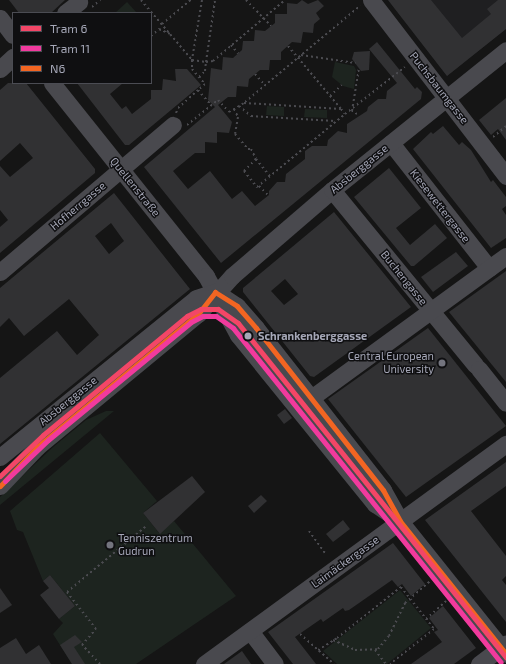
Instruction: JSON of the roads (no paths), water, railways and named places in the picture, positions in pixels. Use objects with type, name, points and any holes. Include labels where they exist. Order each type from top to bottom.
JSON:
[{"type":"street","points":[[67,12],[79,2]]},
{"type":"street","name":"Puchsbaumgasse","points":[[366,2],[447,97],[506,176]]},
{"type":"street","points":[[0,18],[12,34]]},
{"type":"street","name":"Absberggasse","points":[[0,472],[39,434],[215,292],[332,190],[506,50]]},
{"type":"street","points":[[0,69],[12,58]]},
{"type":"street","name":"Quellenstraße","points":[[53,84],[206,276],[243,340],[375,504],[400,521]]},
{"type":"street","name":"Hofherrgasse","points":[[0,272],[173,125]]},
{"type":"street","name":"Kiesewettergasse","points":[[391,143],[490,268]]},
{"type":"street","name":"Buchengasse","points":[[332,190],[506,403]]},
{"type":"street","points":[[311,398],[506,256]]},
{"type":"street","name":"Absberggasse","points":[[0,457],[196,298],[215,292]]},
{"type":"street","name":"Absberggasse","points":[[0,486],[37,447],[198,314],[215,292]]},
{"type":"street","name":"Quellenstraße","points":[[215,292],[237,306],[383,490],[400,521],[504,648]]},
{"type":"street","name":"Laimäckergasse","points":[[204,664],[506,444]]},
{"type":"street","points":[[250,631],[275,664]]},
{"type":"street","points":[[479,664],[504,648]]},
{"type":"tram line","name":"6","points":[[0,476],[43,435],[187,316],[201,309],[218,309],[238,323],[506,658]]},
{"type":"tram line","name":"11","points":[[5,481],[48,440],[191,322],[203,316],[216,316],[233,328],[501,662]]},
{"type":"place","name":"Schrankenberggasse","points":[[248,336]]},
{"type":"place","name":"Central European University","points":[[442,363]]},
{"type":"place","name":"Tenniszentrum Gudrun","points":[[110,545]]}]
